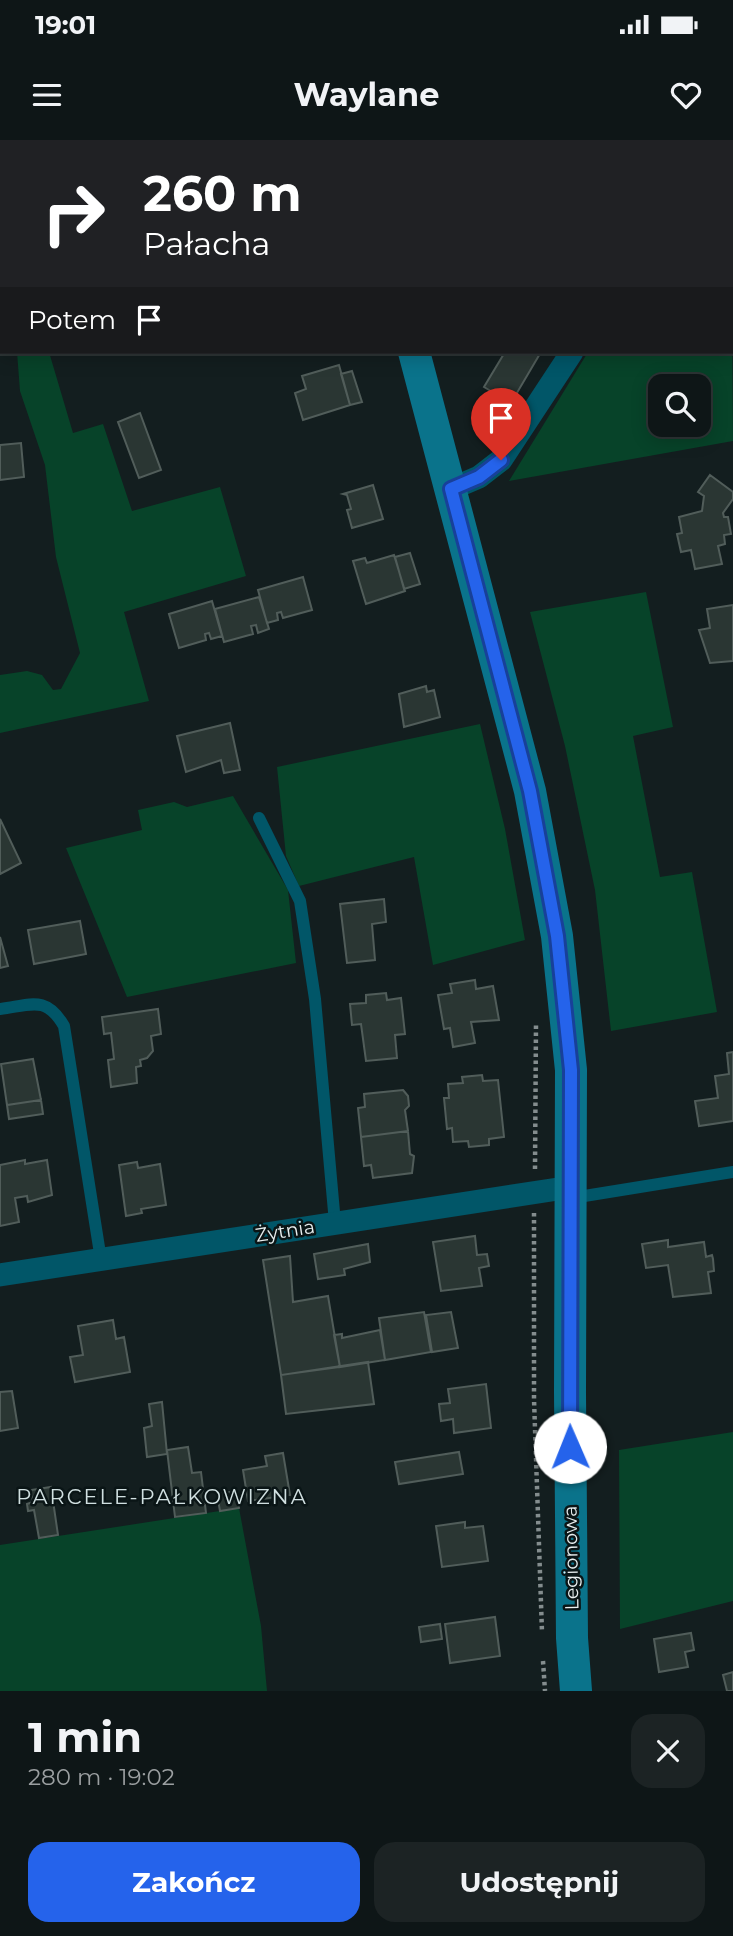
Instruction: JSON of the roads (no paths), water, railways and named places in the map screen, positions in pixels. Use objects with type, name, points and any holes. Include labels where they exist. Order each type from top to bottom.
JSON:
[{"type":"main road","name":"Legionowa","points":[[415,354],[530,791],[557,936],[571,1070],[570,1406],[576,1691]]},
{"type":"street","points":[[451,489],[479,477],[501,460],[571,354]]},
{"type":"street","name":"Żytnia","points":[[0,1275],[335,1223],[571,1193]]},
{"type":"lane","points":[[258,818],[300,901],[315,999],[335,1223]]},
{"type":"lane","points":[[0,1009],[41,1003],[54,1010],[64,1026],[101,1260]]},
{"type":"lane","points":[[571,1193],[733,1172]]},
{"type":"district","name":"PARCELE-PAŁKOWIZNA","points":[[162,1496]]}]
